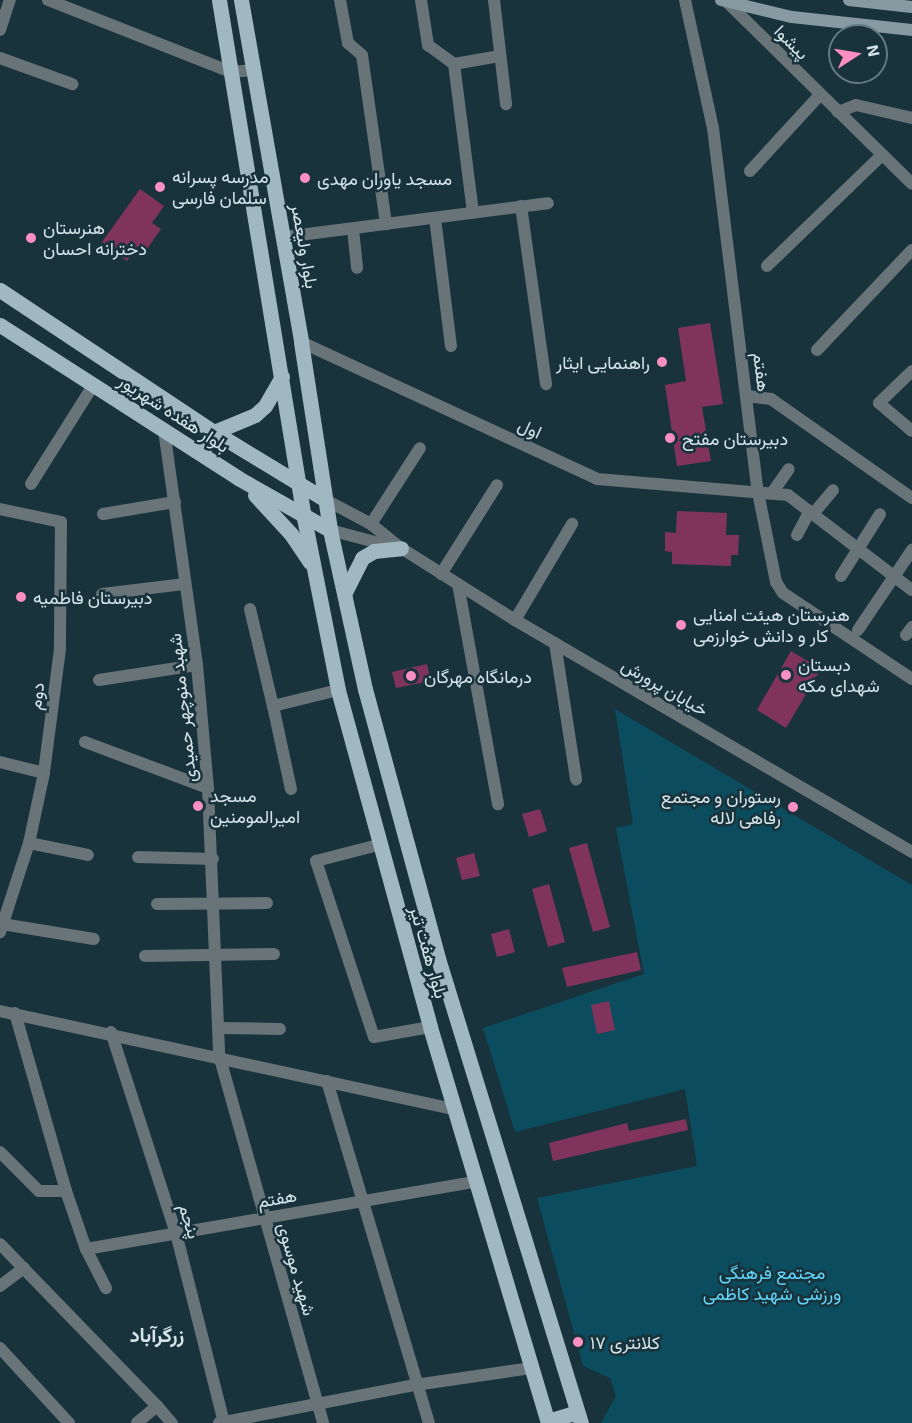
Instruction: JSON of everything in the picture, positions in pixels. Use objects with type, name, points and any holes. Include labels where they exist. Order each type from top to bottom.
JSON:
[{"type":"main road","points":[[219,0],[300,485]]},
{"type":"main road","name":"بلوار ولیعصر","points":[[241,0],[302,342],[324,500]]},
{"type":"main road","points":[[724,0],[792,17],[912,30]]},
{"type":"main road","points":[[849,0],[912,7]]},
{"type":"main road","name":"بلوار هفده شهریور","points":[[0,290],[214,432],[324,500]]},
{"type":"main road","name":"بلوار هفده شهریور","points":[[0,325],[238,478],[304,518],[330,530]]},
{"type":"main road","points":[[201,453],[214,432],[255,415],[277,390],[282,377]]},
{"type":"main road","points":[[238,478],[291,534],[315,570]]},
{"type":"main road","name":"بلوار هفت تیر","points":[[300,485],[304,518],[338,690],[378,845],[474,1182],[548,1422]]},
{"type":"main road","name":"بلوار هفت تیر","points":[[324,500],[365,689],[441,968],[579,1417]]},
{"type":"main road","points":[[345,592],[362,558],[374,551],[401,548]]},
{"type":"main road","points":[[416,976],[441,968]]},
{"type":"main road","points":[[548,1422],[579,1417]]},
{"type":"street","points":[[0,30],[10,0]]},
{"type":"street","points":[[48,0],[231,72],[254,70]]},
{"type":"street","points":[[340,0],[348,43],[362,55],[386,224]]},
{"type":"street","points":[[421,0],[428,45],[454,64],[500,56]]},
{"type":"street","points":[[494,0],[506,104]]},
{"type":"street","name":"هفتم","points":[[685,0],[713,128],[758,492],[776,582],[783,593],[912,679]]},
{"type":"street","name":"پیشوا","points":[[724,0],[912,184]]},
{"type":"street","points":[[0,57],[72,84]]},
{"type":"street","points":[[454,64],[473,213]]},
{"type":"street","points":[[750,171],[820,95]]},
{"type":"street","points":[[838,112],[856,105],[912,118]]},
{"type":"street","points":[[767,266],[882,155]]},
{"type":"street","points":[[284,237],[548,203]]},
{"type":"street","points":[[521,206],[546,384]]},
{"type":"street","points":[[435,218],[451,346]]},
{"type":"street","points":[[353,228],[357,268]]},
{"type":"street","points":[[817,350],[912,250]]},
{"type":"street","name":"اول","points":[[302,342],[597,479],[788,495],[912,590]]},
{"type":"street","points":[[912,371],[879,403],[912,431]]},
{"type":"street","points":[[31,484],[94,384]]},
{"type":"street","points":[[747,396],[771,399],[912,498]]},
{"type":"street","name":"شهبد منوچهر حمیدی","points":[[164,430],[197,664],[208,788],[218,956],[219,1056]]},
{"type":"street","points":[[371,524],[420,448]]},
{"type":"street","points":[[772,493],[789,469]]},
{"type":"street","points":[[441,574],[497,485]]},
{"type":"street","points":[[797,535],[812,513],[833,490]]},
{"type":"street","name":"خیابان پرورش","points":[[324,500],[371,524],[401,548],[515,620],[912,852]]},
{"type":"street","points":[[103,514],[174,502]]},
{"type":"street","name":"دوم","points":[[0,509],[61,522],[60,649],[44,773],[29,843],[1,928]]},
{"type":"street","points":[[841,576],[880,514]]},
{"type":"street","points":[[515,620],[572,524]]},
{"type":"street","name":"خیابان پرورش","points":[[330,530],[401,548]]},
{"type":"street","points":[[858,630],[912,550]]},
{"type":"street","points":[[102,594],[185,584]]},
{"type":"street","points":[[458,584],[498,804]]},
{"type":"street","points":[[250,609],[291,789]]},
{"type":"street","points":[[555,643],[576,779]]},
{"type":"street","points":[[99,680],[197,664]]},
{"type":"street","points":[[273,706],[338,690]]},
{"type":"street","points":[[86,742],[208,788]]},
{"type":"street","points":[[0,762],[44,773]]},
{"type":"street","points":[[29,843],[88,855]]},
{"type":"street","points":[[378,845],[316,861],[374,1037],[430,1027]]},
{"type":"street","points":[[138,857],[213,859]]},
{"type":"street","points":[[157,904],[267,903]]},
{"type":"street","points":[[1,928],[94,939]]},
{"type":"street","points":[[145,956],[274,954]]},
{"type":"street","points":[[0,1011],[15,1012],[111,1032],[454,1109]]},
{"type":"street","points":[[15,1012],[66,1191],[86,1249],[106,1288]]},
{"type":"street","points":[[218,1028],[280,1029]]},
{"type":"street","name":"پنجم","points":[[111,1032],[176,1233],[222,1422]]},
{"type":"street","name":"شهید موسوی","points":[[219,1056],[322,1423]]},
{"type":"street","points":[[327,1081],[429,1423]]},
{"type":"street","points":[[0,1152],[39,1191],[66,1191]]},
{"type":"street","name":"هفتم","points":[[86,1249],[474,1182]]},
{"type":"street","points":[[0,1244],[172,1423]]},
{"type":"street","points":[[0,1286],[24,1268]]},
{"type":"street","points":[[0,1348],[69,1423]]},
{"type":"street","points":[[222,1422],[416,1385],[531,1368]]},
{"type":"street","points":[[138,1423],[157,1406]]},
{"type":"green space","name":"مجتمع فرهنگی ورزشی شهید کاظمی","points":[[615,709],[912,885],[912,1423],[601,1423],[616,1396],[610,1378],[583,1366],[537,1198],[697,1166],[685,1089],[515,1132],[483,1028],[644,974],[616,828],[633,824]]},
{"type":"building","points":[[140,189],[164,206],[152,223],[161,229],[145,252],[137,246],[127,261],[102,242]]},
{"type":"building","points":[[710,323],[723,404],[702,407],[711,461],[677,466],[665,385],[686,381],[678,328]]},
{"type":"building","points":[[677,511],[727,513],[726,535],[739,535],[738,555],[731,555],[731,566],[672,564],[672,552],[665,551],[665,532],[676,533]]},
{"type":"building","points":[[791,651],[821,669],[786,728],[757,710]]},
{"type":"building","name":"درمانگاه مهرگان","points":[[427,664],[431,681],[396,688],[392,672]]},
{"type":"building","points":[[540,809],[547,831],[529,837],[522,814]]},
{"type":"building","points":[[587,843],[610,927],[593,932],[569,848]]},
{"type":"building","points":[[474,853],[480,876],[462,880],[456,858]]},
{"type":"building","points":[[549,884],[565,942],[548,947],[532,889]]},
{"type":"building","points":[[509,929],[515,952],[497,957],[491,934]]},
{"type":"building","points":[[637,952],[641,970],[567,987],[562,968]]},
{"type":"building","points":[[609,1001],[615,1030],[597,1034],[591,1005]]},
{"type":"building","points":[[686,1119],[688,1130],[553,1161],[549,1143],[627,1123],[629,1131]]},
{"type":"place","name":"مسجد یاوران مهدی","points":[[305,178]]},
{"type":"place","name":"مدرسه پسرانه سلمان فارسی","points":[[160,187]]},
{"type":"place","name":"هنرستان دخترانه احسان","points":[[31,238]]},
{"type":"place","name":"راهنمایی ایثار","points":[[662,362]]},
{"type":"place","name":"دبیرستان مفتح","points":[[670,438]]},
{"type":"place","name":"دبیرستان فاطمیه","points":[[21,597]]},
{"type":"place","name":"هنرستان هیئت امنایی کار و دانش خوارزمی","points":[[681,625]]},
{"type":"place","name":"دبستان شهدای مکه","points":[[786,675]]},
{"type":"place","name":"درمانگاه مهرگان","points":[[411,676]]},
{"type":"place","name":"مسجد امیرالمومنین","points":[[198,806]]},
{"type":"place","name":"رستوران و مجتمع رفاهی لاله","points":[[793,807]]},
{"type":"place","name":"کلانتری ۱۷","points":[[578,1342]]},
{"type":"district","name":"زرگرآباد","points":[[157,1334]]}]
